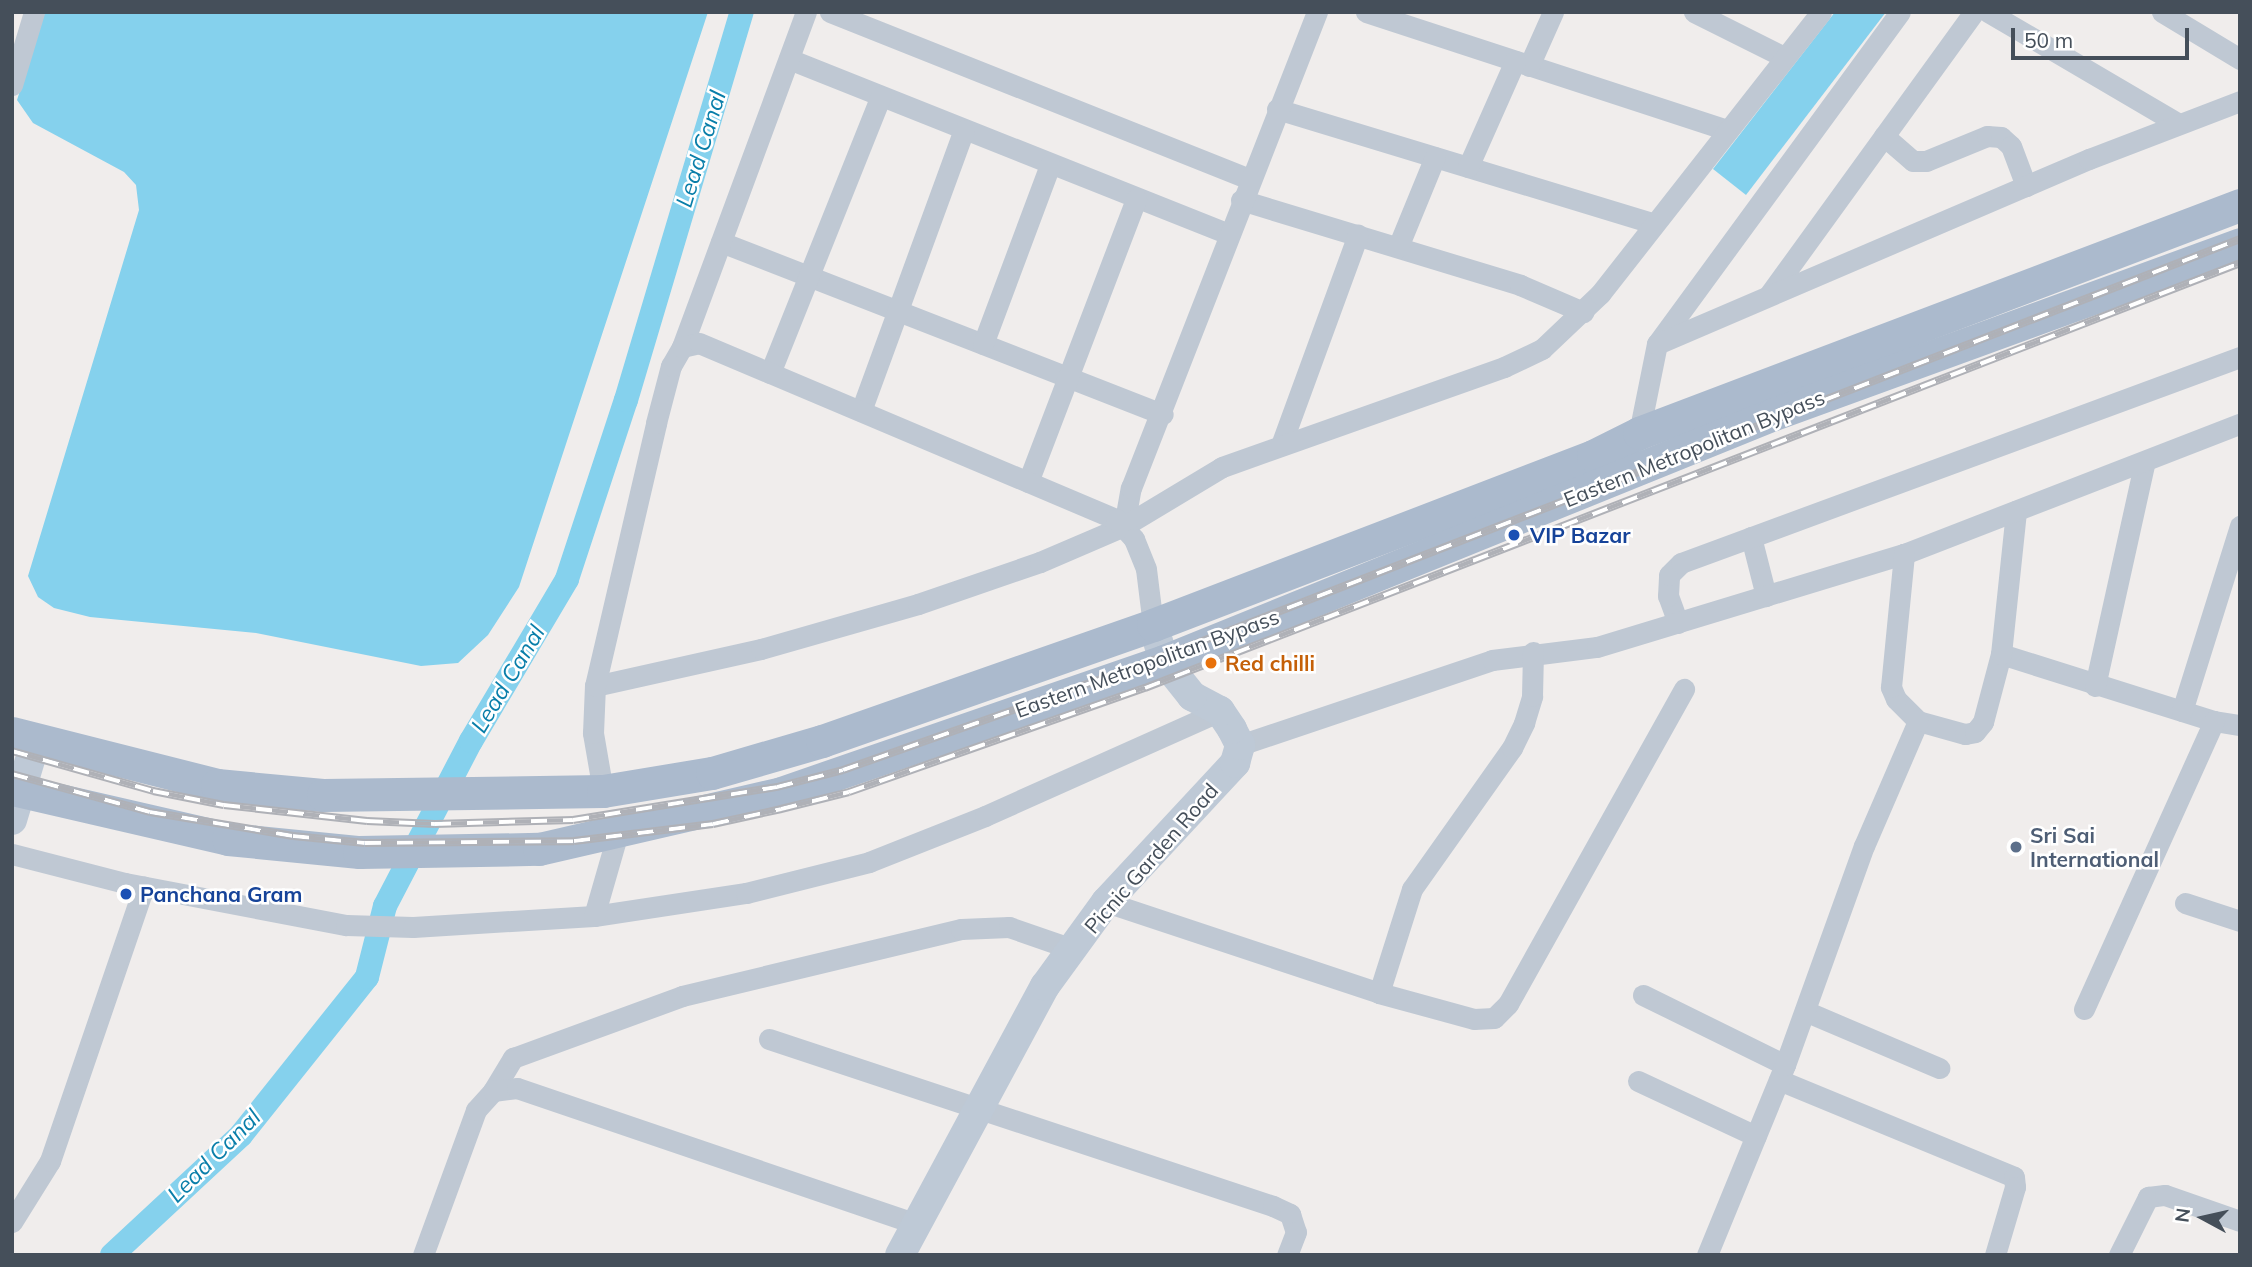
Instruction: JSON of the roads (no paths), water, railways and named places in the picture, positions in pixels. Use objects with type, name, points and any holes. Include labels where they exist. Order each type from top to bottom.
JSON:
[{"type":"main road","points":[[16,801],[24,736],[217,785],[323,795],[603,791],[712,773],[822,741],[1153,625],[1593,456],[1639,433],[2240,205]]},
{"type":"main road","name":"Eastern Metropolitan Bypass","points":[[16,801],[228,839],[359,852],[539,849],[719,807],[830,776],[1164,661],[1771,415],[2240,244]]},
{"type":"main road","points":[[1153,625],[1164,661],[1192,696],[1220,711],[1240,745]]},
{"type":"main road","points":[[822,741],[830,776]]},
{"type":"main road","name":"Picnic Garden Road","points":[[910,1246],[978,1109],[1045,986],[1106,902],[1235,763],[1240,745]]},
{"type":"main road","points":[[712,773],[719,807]]},
{"type":"street","points":[[12,85],[34,12]]},
{"type":"street","points":[[603,791],[593,733],[595,686],[671,366],[682,347],[806,12]]},
{"type":"street","points":[[830,12],[1248,178]]},
{"type":"street","points":[[1153,625],[1146,569],[1124,526],[1131,488],[1163,414],[1248,178],[1317,12]]},
{"type":"street","points":[[1366,12],[1726,130]]},
{"type":"street","points":[[1468,167],[1522,63],[1553,12]]},
{"type":"street","points":[[1694,12],[1784,57]]},
{"type":"street","points":[[595,686],[761,649],[918,604],[1040,562],[1124,526],[1195,479],[1281,445],[1504,367],[1542,349],[1583,312],[1821,12]]},
{"type":"street","points":[[1639,433],[1657,344],[1900,12]]},
{"type":"street","points":[[1768,297],[1974,12]]},
{"type":"street","points":[[1988,12],[2179,124]]},
{"type":"street","points":[[2162,12],[2240,59]]},
{"type":"street","points":[[789,59],[1229,234]]},
{"type":"street","points":[[770,373],[881,96]]},
{"type":"street","points":[[1657,344],[2026,186],[2240,100]]},
{"type":"street","points":[[1277,109],[1652,223]]},
{"type":"street","points":[[861,411],[900,311],[964,130]]},
{"type":"street","points":[[1884,136],[1913,161],[1926,161],[1987,135],[2001,137],[2011,146],[2026,186]]},
{"type":"street","points":[[1398,247],[1435,157]]},
{"type":"street","points":[[983,344],[1050,165]]},
{"type":"street","points":[[1028,482],[1136,199]]},
{"type":"street","points":[[1241,200],[1520,285],[1583,312]]},
{"type":"street","points":[[1281,445],[1358,235]]},
{"type":"street","points":[[721,242],[1163,414]]},
{"type":"street","points":[[682,347],[699,343],[1028,482],[1124,526]]},
{"type":"street","points":[[1678,623],[1668,596],[1669,575],[1681,563],[2240,357]]},
{"type":"street","points":[[1240,745],[1492,660],[1533,652],[1597,647],[1905,554],[2240,424]]},
{"type":"street","points":[[2095,685],[2145,461]]},
{"type":"street","points":[[1905,554],[1891,687],[1896,699],[1918,721],[1965,734],[1975,732],[1983,722],[2001,654],[2016,511]]},
{"type":"street","points":[[2182,711],[2240,526]]},
{"type":"street","points":[[1751,537],[1766,596]]},
{"type":"street","points":[[1379,993],[1412,889],[1520,732],[1532,696],[1533,652]]},
{"type":"street","points":[[2001,654],[2214,721],[2240,725]]},
{"type":"street","points":[[1106,902],[1379,993],[1474,1019],[1494,1018],[1508,1004],[1684,689]]},
{"type":"street","points":[[12,854],[144,887],[346,925],[413,928],[594,916],[746,893],[869,862],[985,816],[1220,711]]},
{"type":"street","points":[[1707,1255],[1782,1073],[1864,846],[1918,721]]},
{"type":"street","points":[[2084,1009],[2214,721]]},
{"type":"street","points":[[594,916],[619,830]]},
{"type":"street","points":[[12,1222],[50,1161],[144,887]]},
{"type":"street","points":[[2185,903],[2239,918]]},
{"type":"street","points":[[423,1255],[476,1110],[493,1091],[513,1058],[681,996],[974,927],[1009,927],[1072,949]]},
{"type":"street","points":[[1643,995],[1782,1073],[2014,1177],[2015,1187],[1994,1255]]},
{"type":"street","points":[[1805,1011],[1939,1068]]},
{"type":"street","points":[[769,1040],[1290,1214],[1296,1232],[1287,1255]]},
{"type":"street","points":[[1638,1081],[1756,1136]]},
{"type":"street","points":[[493,1091],[517,1088],[910,1246]]},
{"type":"street","points":[[2119,1255],[2148,1197],[2165,1195],[2240,1221]]},
{"type":"water","points":[[45,12],[708,12],[519,587],[488,635],[458,663],[421,666],[256,633],[90,617],[54,608],[38,597],[28,576],[139,210],[136,185],[124,172],[33,123],[17,100]]},
{"type":"water","points":[[1835,12],[1886,12],[1746,195],[1713,169]]},
{"type":"waterway","name":"Lead Canal","points":[[112,1255],[241,1135],[367,977],[385,906],[471,741],[567,579],[626,400],[742,12]]},
{"type":"railway","points":[[12,751],[153,791],[224,805],[367,821],[435,824],[573,820],[777,787],[843,770],[1138,666],[2240,239]]},
{"type":"railway","points":[[12,774],[150,812],[293,836],[365,843],[574,841],[713,824],[781,809],[849,792],[1145,688],[2240,263]]},
{"type":"place","name":"VIP Bazar","points":[[1514,535]]},
{"type":"place","name":"Red chilli","points":[[1211,663]]},
{"type":"place","name":"Sri Sai International","points":[[2016,847]]},
{"type":"place","name":"Panchana Gram","points":[[126,894]]}]
